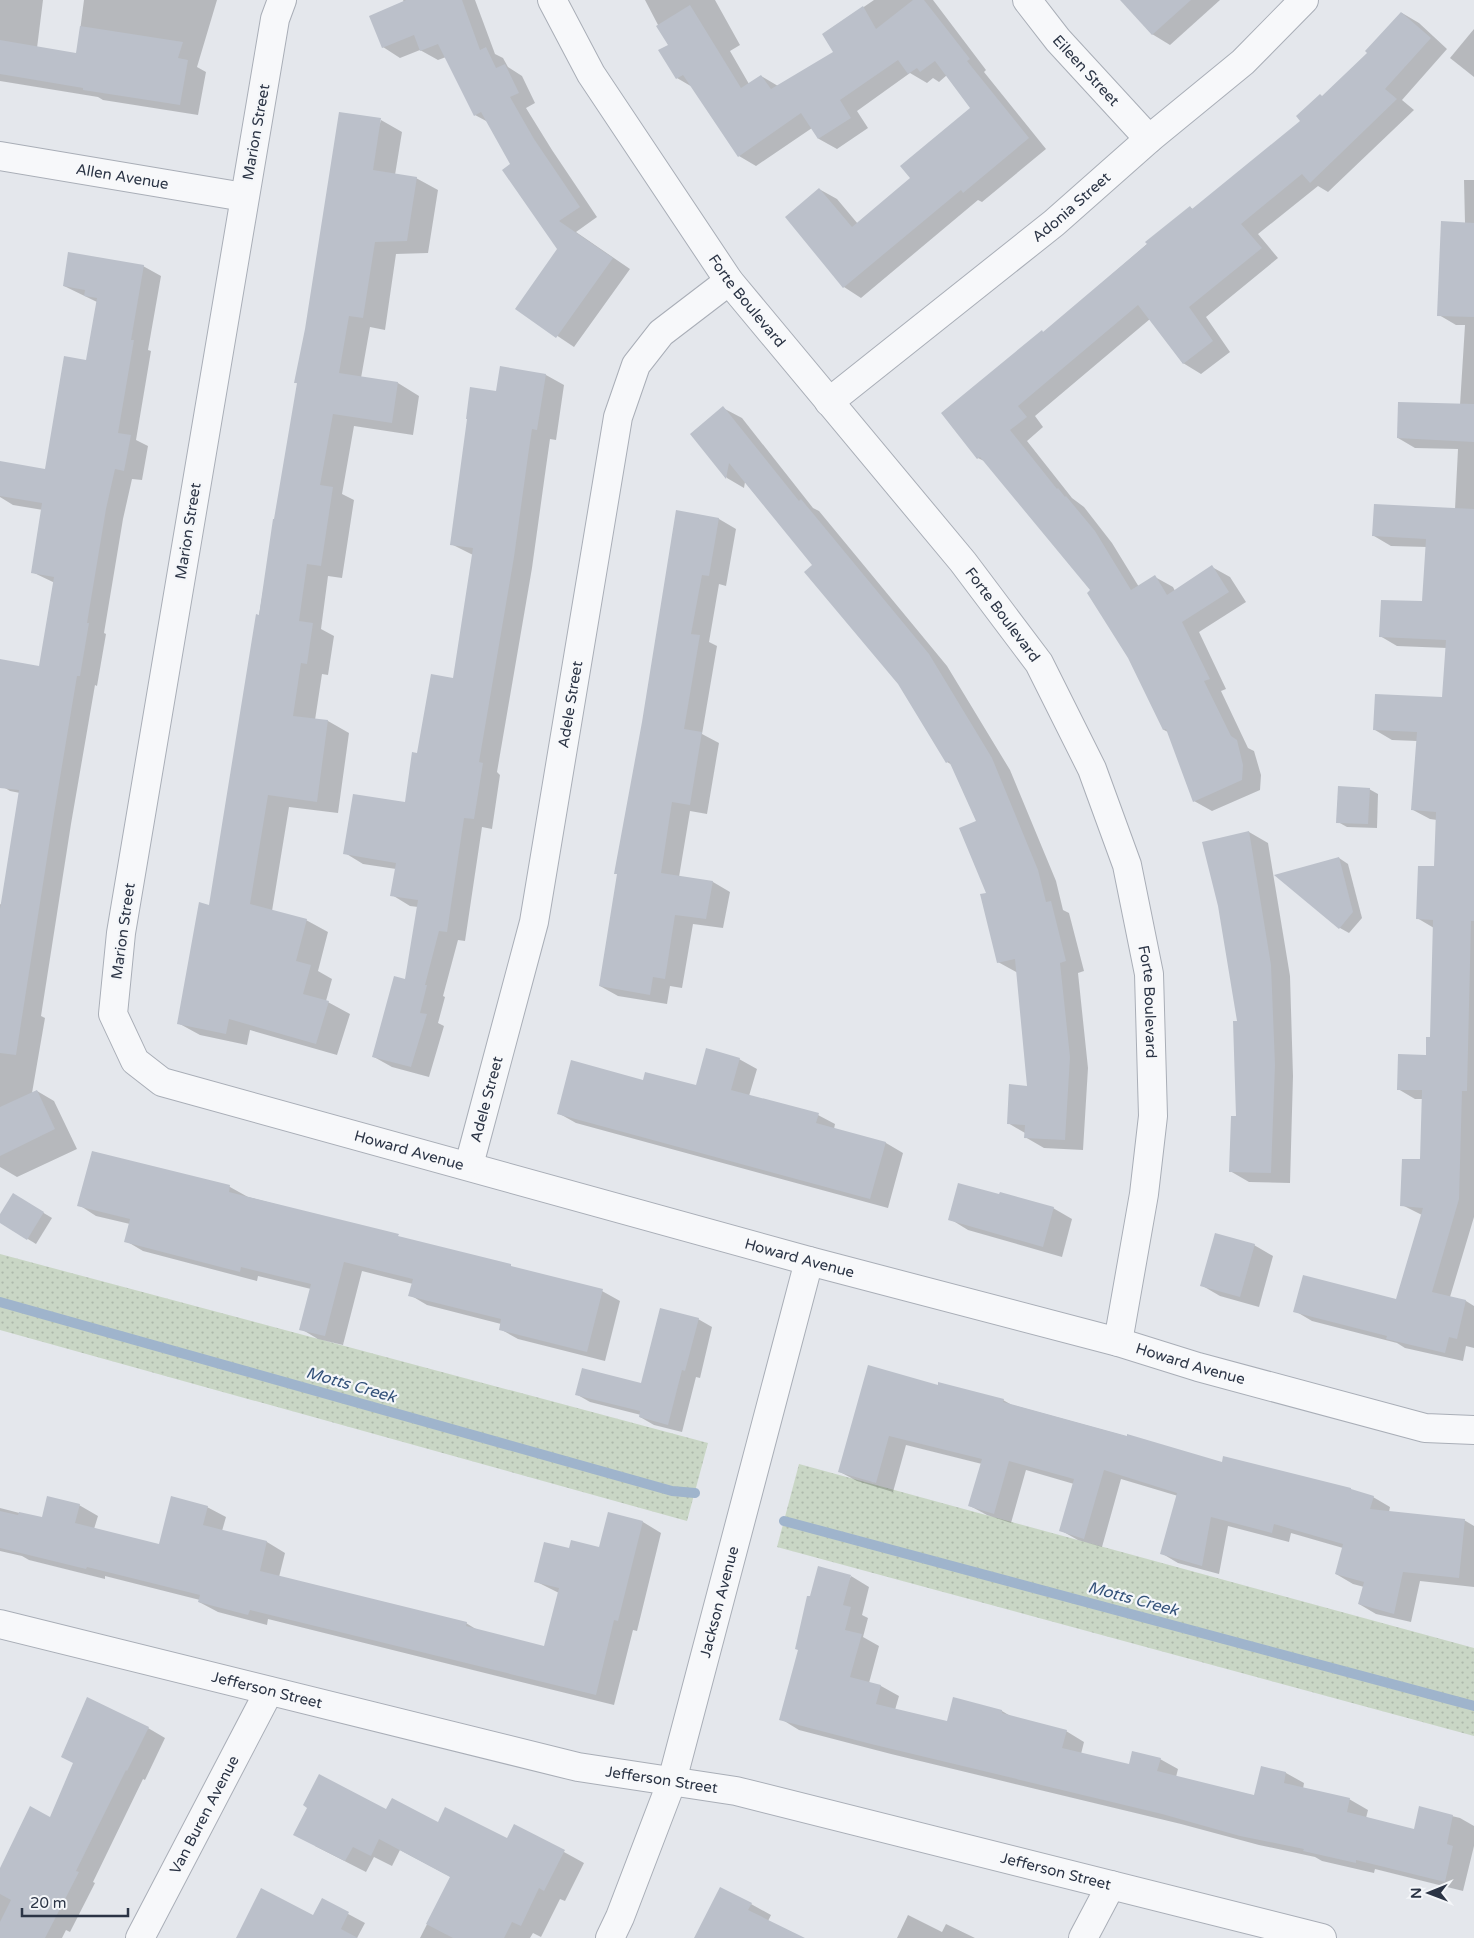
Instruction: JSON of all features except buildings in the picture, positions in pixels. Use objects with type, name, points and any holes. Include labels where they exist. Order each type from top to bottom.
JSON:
[{"type":"street","name":"Marion Street","points":[[135,1061],[113,1014],[121,933],[244,197],[275,19],[282,0]]},
{"type":"street","name":"Forte Boulevard","points":[[552,0],[590,74],[729,281],[963,562],[1039,663],[1092,769],[1127,865],[1149,974],[1153,1116],[1144,1194],[1118,1342]]},
{"type":"street","name":"Eileen Street","points":[[1027,0],[1058,40],[1149,140]]},
{"type":"street","name":"Adonia Street","points":[[829,402],[1054,222],[1243,62],[1304,0]]},
{"type":"street","name":"Allen Avenue","points":[[0,156],[244,197]]},
{"type":"street","name":"Adele Street","points":[[469,1165],[534,922],[618,417],[636,365],[662,333],[729,281]]},
{"type":"street","name":"Howard Avenue","points":[[135,1061],[162,1082],[469,1165],[809,1261],[1118,1342],[1198,1367],[1425,1428],[1474,1430]]},
{"type":"street","name":"Jackson Avenue","points":[[610,1938],[620,1917],[672,1782],[809,1261]]},
{"type":"street","name":"Jefferson Street","points":[[0,1624],[578,1768],[736,1791],[1322,1938]]},
{"type":"street","name":"Van Buren Avenue","points":[[140,1938],[269,1691]]},
{"type":"street","points":[[1083,1938],[1111,1885]]},
{"type":"green space","points":[[0,1254],[708,1443],[687,1521],[0,1330]]},
{"type":"green space","points":[[799,1464],[1474,1648],[1474,1736],[777,1547]]},
{"type":"waterway","name":"Motts Creek","points":[[0,1302],[672,1491],[695,1493]]},
{"type":"waterway","name":"Motts Creek","points":[[784,1521],[1474,1706]]}]
